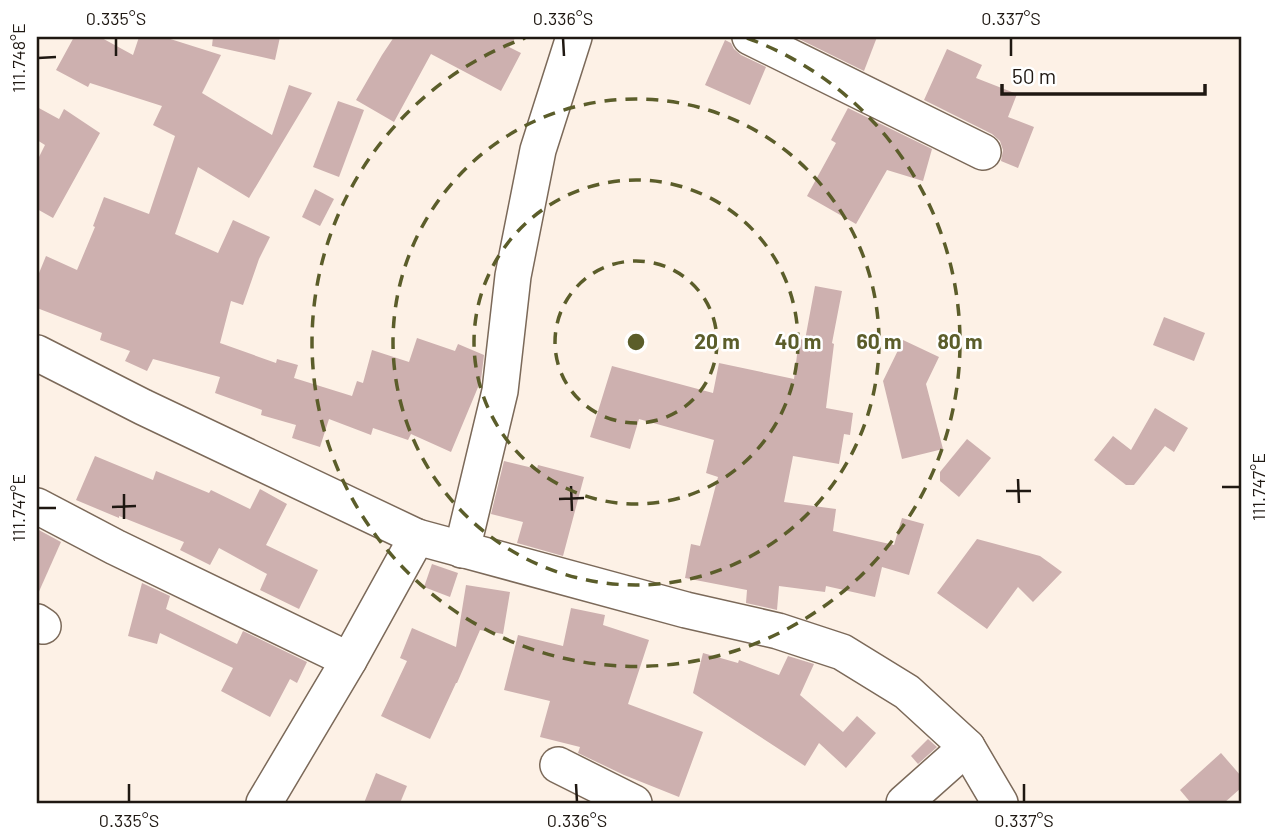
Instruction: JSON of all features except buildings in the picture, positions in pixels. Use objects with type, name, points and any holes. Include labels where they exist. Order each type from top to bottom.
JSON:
[{"type":"street","points":[[462,550],[500,391],[513,276],[538,150],[574,37]]},
{"type":"street","points":[[750,37],[984,152]]},
{"type":"street","points":[[37,353],[143,407],[417,537],[687,610],[778,631],[842,652],[907,692],[967,747],[1000,803]]},
{"type":"street","points":[[37,506],[115,547],[349,660]]},
{"type":"street","points":[[264,803],[349,660],[417,537]]},
{"type":"street","points":[[904,803],[967,747]]},
{"type":"street","points":[[558,765],[634,803]]}]
